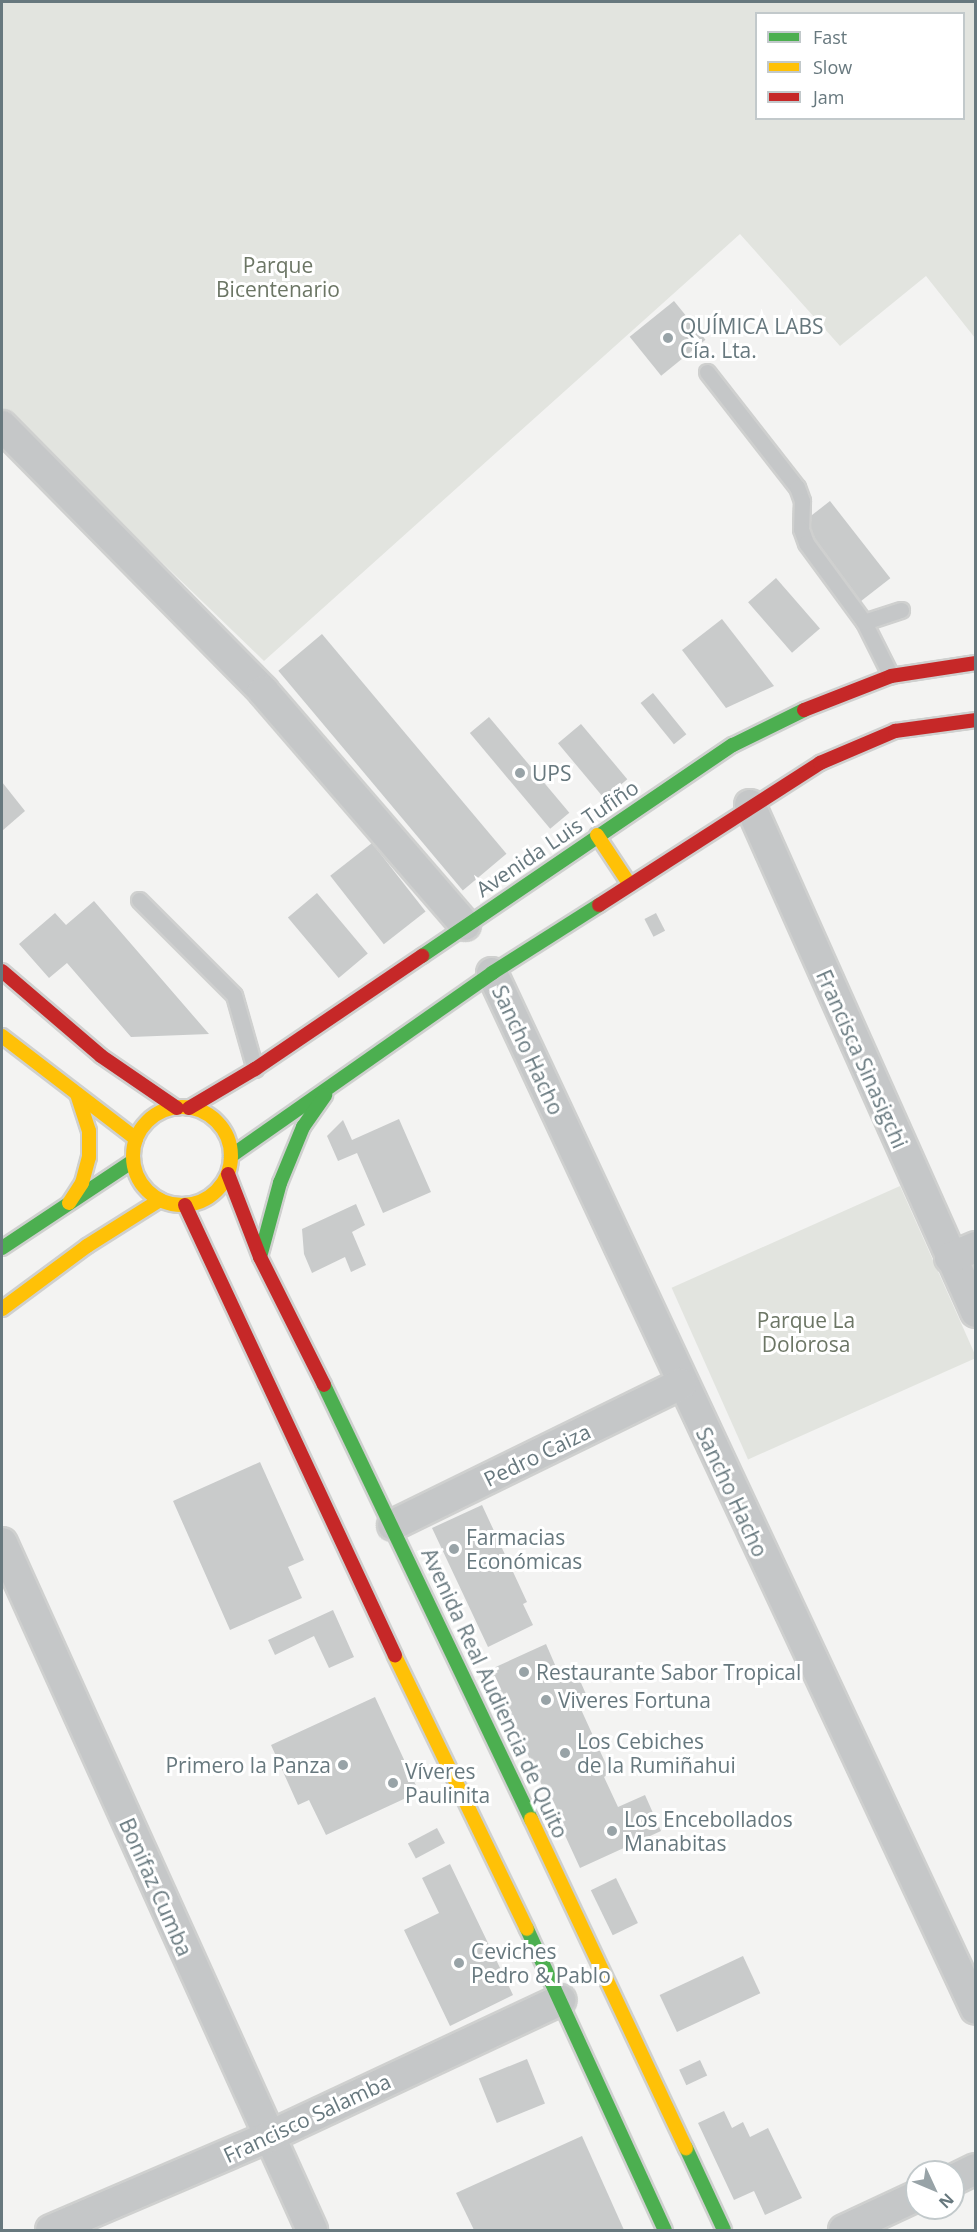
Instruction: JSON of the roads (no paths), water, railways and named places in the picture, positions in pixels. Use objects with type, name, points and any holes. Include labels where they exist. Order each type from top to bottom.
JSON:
[{"type":"main road","name":"Avenida Luis Tufiño","points":[[183,1108],[255,1069],[597,835],[733,745],[818,703],[891,676],[975,663]]},
{"type":"main road","points":[[231,1156],[334,1081],[492,972],[628,882],[820,763],[894,730],[975,720]]},
{"type":"main road","points":[[597,835],[628,882]]},
{"type":"main road","points":[[2,971],[101,1056],[183,1108],[219,1124],[231,1156],[228,1174],[218,1190],[203,1200],[185,1205],[160,1200],[139,1180],[133,1161],[136,1139],[152,1118],[183,1108]]},
{"type":"main road","points":[[2,1036],[136,1139]]},
{"type":"main road","points":[[260,1257],[280,1183],[303,1127],[334,1081]]},
{"type":"main road","points":[[68,1204],[82,1183],[89,1157],[89,1131],[77,1094]]},
{"type":"main road","points":[[2,1248],[133,1161]]},
{"type":"main road","name":"Avenida Real Audiencia de Quito","points":[[228,1174],[260,1257],[393,1525],[724,2230]]},
{"type":"main road","points":[[2,1309],[87,1246],[160,1200]]},
{"type":"main road","points":[[185,1205],[349,1560],[561,2000],[665,2230]]},
{"type":"street","points":[[2,426],[263,691],[465,925]]},
{"type":"street","name":"Francisca Sinasigchi","points":[[750,805],[963,1253],[975,1311]]},
{"type":"street","name":"Sancho Hacho","points":[[492,972],[681,1384],[975,2009]]},
{"type":"street","name":"Pedro Caiza","points":[[393,1525],[681,1384]]},
{"type":"street","name":"Bonifaz Cumba","points":[[2,1543],[268,2137],[312,2230]]},
{"type":"street","name":"Francisco Salamba","points":[[51,2230],[268,2137],[561,2000]]},
{"type":"street","points":[[844,2230],[905,2202]]},
{"type":"lane","points":[[707,372],[798,487],[802,501],[801,529],[806,543],[864,622],[891,676]]},
{"type":"lane","points":[[864,622],[901,610]]},
{"type":"lane","points":[[139,900],[234,995],[255,1069]]},
{"type":"place","name":"QUÍMICA LABS Cía. Lta.","points":[[668,338]]},
{"type":"place","name":"UPS","points":[[520,773]]},
{"type":"place","name":"Farmacias Económicas","points":[[454,1549]]},
{"type":"place","name":"Restaurante Sabor Tropical","points":[[524,1672]]},
{"type":"place","name":"Viveres Fortuna","points":[[546,1700]]},
{"type":"place","name":"Los Cebiches de la Rumiñahui","points":[[565,1753]]},
{"type":"place","name":"Primero la Panza","points":[[343,1765]]},
{"type":"place","name":"Víveres Paulinita","points":[[393,1783]]},
{"type":"place","name":"Los Encebollados Manabitas","points":[[612,1831]]},
{"type":"place","name":"Ceviches Pedro & Pablo","points":[[459,1963]]},
{"type":"park label","name":"Parque Bicentenario","points":[[278,277]]},
{"type":"park label","name":"Parque La Dolorosa","points":[[806,1332]]}]
